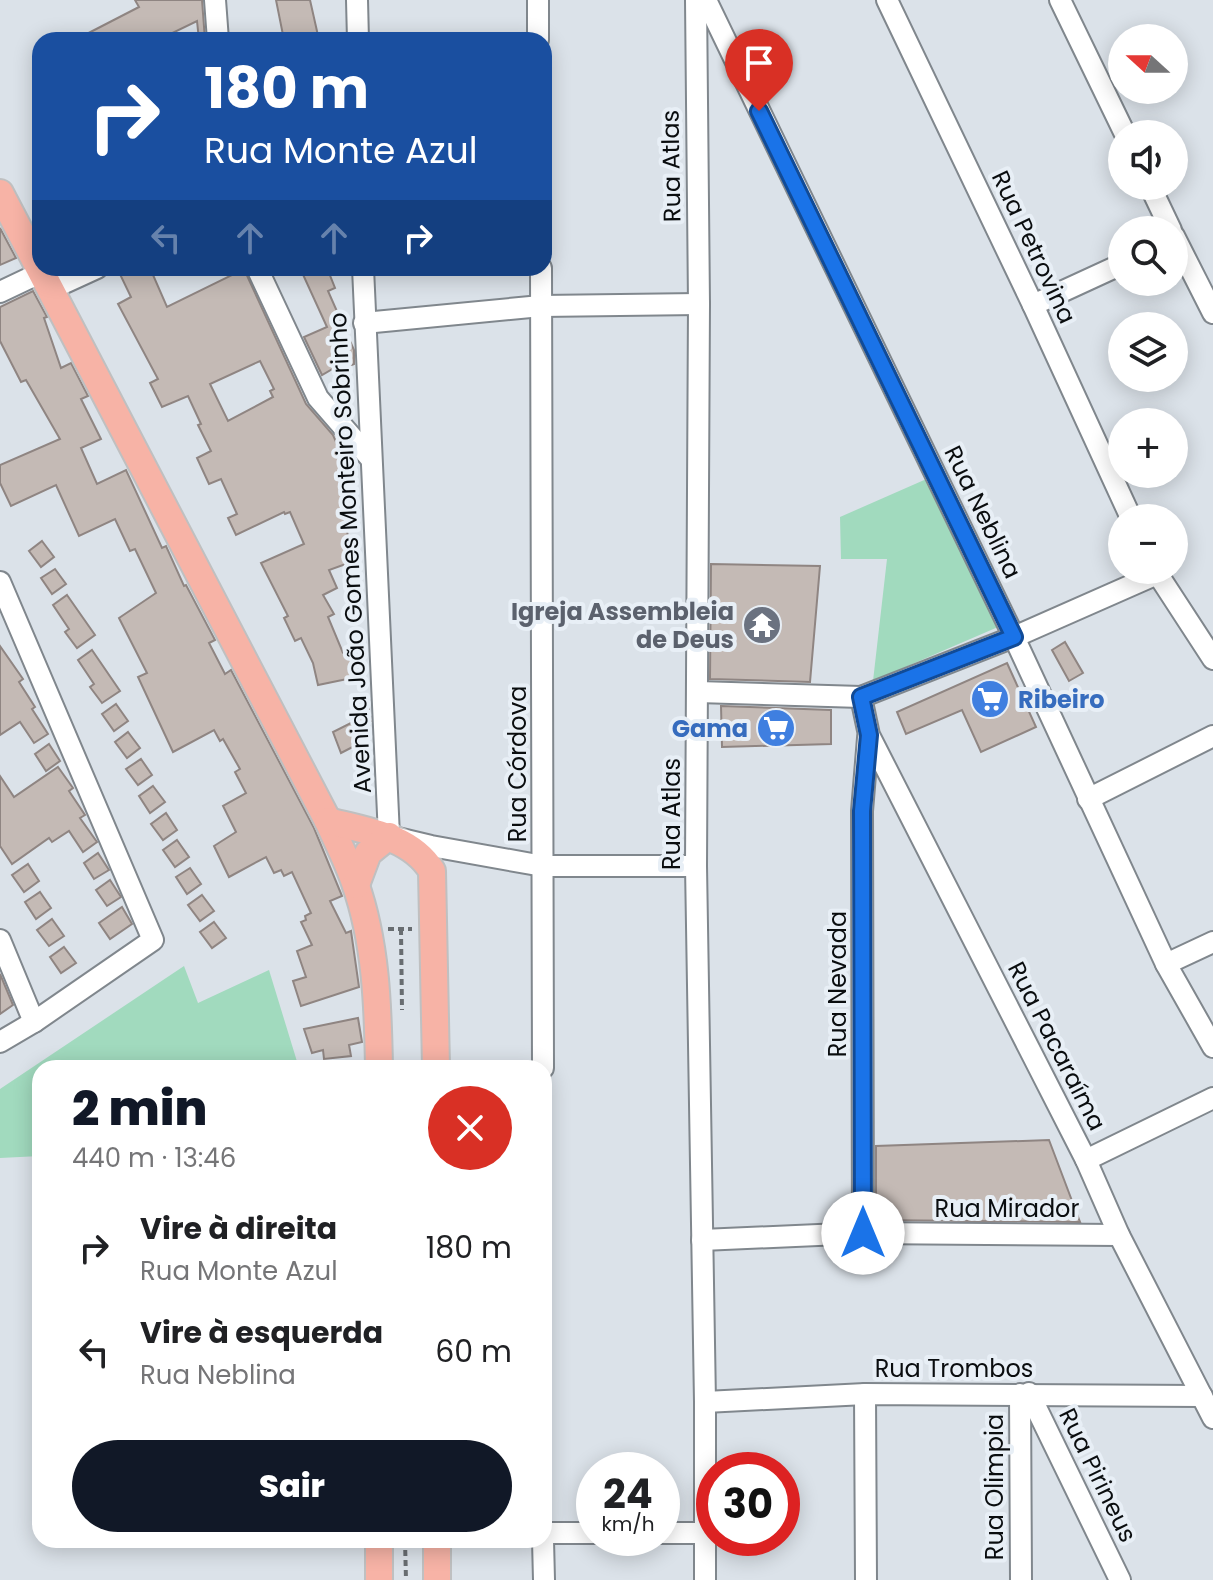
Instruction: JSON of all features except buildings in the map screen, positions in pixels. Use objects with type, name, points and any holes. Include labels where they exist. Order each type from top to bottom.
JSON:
[{"type":"main road","points":[[0,193],[32,258]]},
{"type":"main road","points":[[41,276],[106,394],[328,821],[356,885],[378,1000],[379,1060]]},
{"type":"main road","points":[[328,821],[389,836],[417,854],[432,871],[436,1060]]},
{"type":"main road","points":[[356,885],[368,853],[389,836]]},
{"type":"main road","points":[[379,1548],[379,1580]]},
{"type":"main road","points":[[437,1548],[437,1580]]},
{"type":"street","points":[[215,0],[217,32]]},
{"type":"street","points":[[357,0],[358,32]]},
{"type":"street","points":[[538,0],[538,32]]},
{"type":"street","name":"Rua Atlas","points":[[696,0],[699,304],[696,866],[705,1452]]},
{"type":"street","name":"Rua Neblina","points":[[706,0],[1014,637],[1166,964],[1213,1047]]},
{"type":"street","name":"Rua Petrovina","points":[[887,0],[1125,504]]},
{"type":"street","points":[[1060,0],[1118,120]]},
{"type":"street","points":[[1188,264],[1213,313]]},
{"type":"street","points":[[1033,305],[1108,270]]},
{"type":"street","points":[[0,292],[67,276]]},
{"type":"street","points":[[261,276],[318,398],[371,459]]},
{"type":"street","name":"Avenida João Gomes Monteiro Sobrinho","points":[[363,276],[389,836]]},
{"type":"street","name":"Rua Córdova","points":[[541,276],[543,1060]]},
{"type":"street","points":[[364,323],[541,306],[699,304]]},
{"type":"street","points":[[0,582],[5,610],[153,940],[0,1042]]},
{"type":"street","points":[[698,692],[861,697],[1014,637],[1130,584]]},
{"type":"street","points":[[1164,584],[1213,659]]},
{"type":"street","name":"Rua Pacaraíma","points":[[861,697],[869,735],[1086,1160],[1119,1235],[1213,1418]]},
{"type":"street","name":"Rua Nevada","points":[[863,1233],[862,811],[869,735]]},
{"type":"street","points":[[1088,799],[1213,736]]},
{"type":"street","points":[[389,836],[543,866],[696,866]]},
{"type":"street","points":[[0,940],[34,1022]]},
{"type":"street","points":[[1166,964],[1213,942]]},
{"type":"street","points":[[1086,1160],[1213,1098]]},
{"type":"street","name":"Rua Mirador","points":[[702,1240],[863,1233],[1119,1235]]},
{"type":"street","points":[[865,1394],[866,1580]]},
{"type":"street","name":"Rua Trombos","points":[[705,1402],[865,1394],[1202,1396]]},
{"type":"street","name":"Rua Olimpia","points":[[1021,1580],[1024,1394]]},
{"type":"street","name":"Rua Pirineus","points":[[1024,1394],[1120,1580]]},
{"type":"street","points":[[552,1533],[576,1533]]},
{"type":"street","points":[[543,1548],[544,1580]]},
{"type":"street","name":"Rua Atlas","points":[[705,1556],[705,1580]]},
{"type":"path","points":[[366,930],[434,928]]},
{"type":"path","points":[[401,929],[402,1022]]},
{"type":"path","points":[[405,1548],[406,1580]]},
{"type":"green space","points":[[931,477],[998,627],[873,681],[887,559],[841,559],[840,517]]},
{"type":"green space","points":[[184,966],[198,1003],[269,970],[297,1060],[43,1060]]},
{"type":"green space","points":[[32,1068],[32,1156],[0,1158],[0,1089]]},
{"type":"place","name":"Igreja Assembleia de Deus","points":[[762,625]]},
{"type":"place","name":"Ribeiro","points":[[990,699]]},
{"type":"place","name":"Gama","points":[[776,728]]},
{"type":"route","points":[[759,111],[1014,637],[861,697],[869,735],[862,811],[863,1233]]}]
